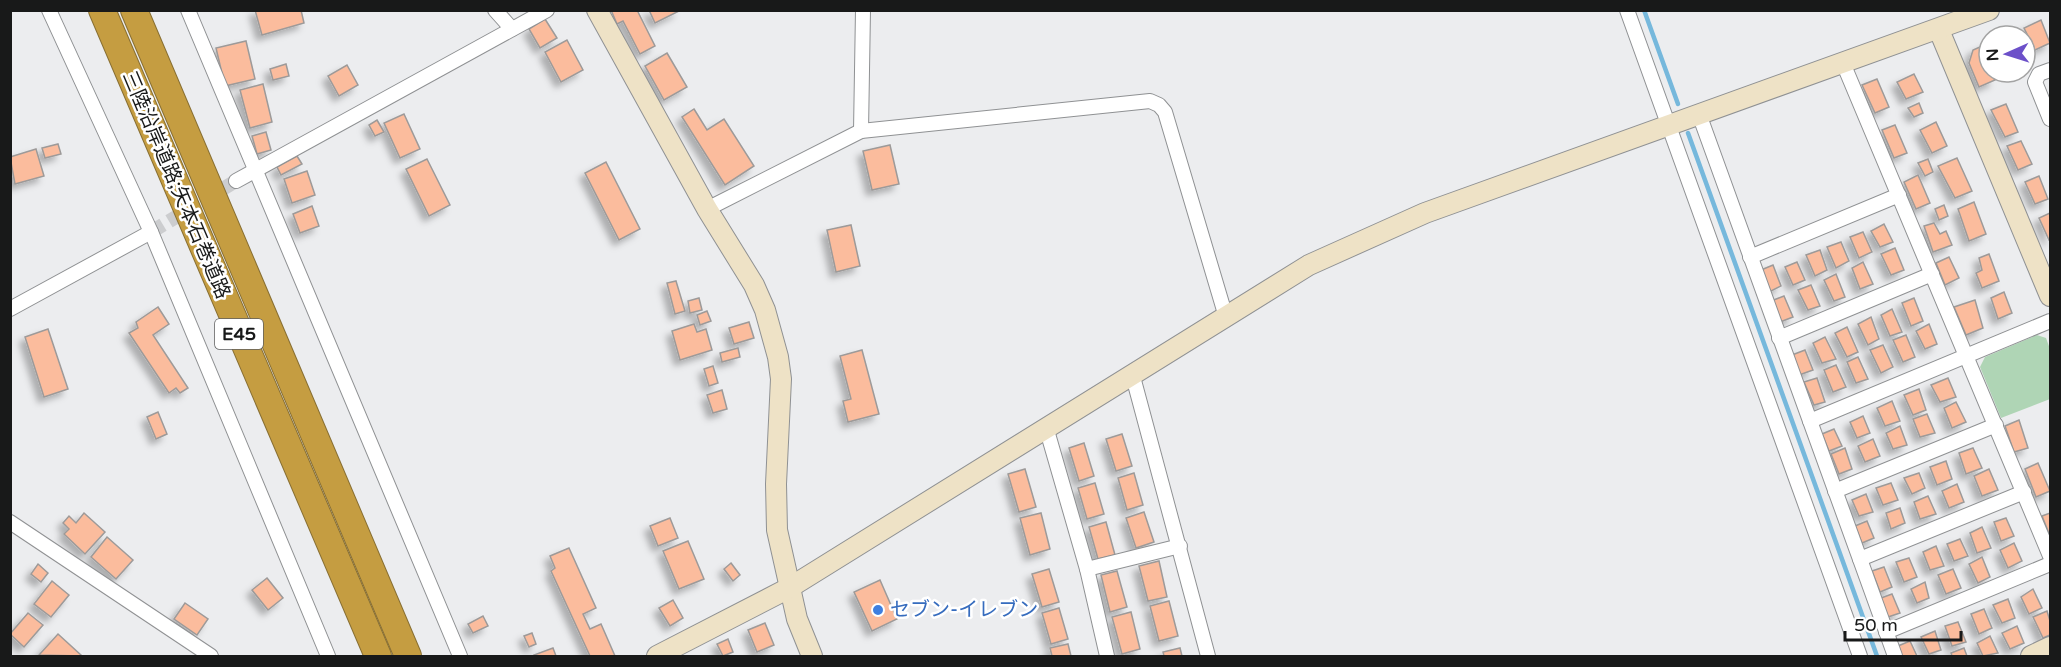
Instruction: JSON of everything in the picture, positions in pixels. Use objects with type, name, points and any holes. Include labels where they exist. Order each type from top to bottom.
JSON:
[{"type":"highway","name":"三陸沿岸道路;矢本石巻道路","points":[[102,10],[378,657]]},
{"type":"highway","name":"三陸沿岸道路;矢本石巻道路","points":[[134,10],[408,657]]},
{"type":"street","points":[[49,10],[151,232],[328,657]]},
{"type":"street","points":[[188,10],[460,657]]},
{"type":"street","points":[[495,10],[512,29]]},
{"type":"street","points":[[236,181],[547,10]]},
{"type":"street","points":[[597,10],[765,310],[778,357],[781,407],[775,511],[779,547],[789,588],[812,657]]},
{"type":"street","points":[[861,131],[863,10]]},
{"type":"street","points":[[1627,10],[1860,657]]},
{"type":"street","points":[[657,657],[789,588],[1309,265],[1366,237],[1425,213],[1939,30],[1989,10]]},
{"type":"street","points":[[1939,30],[2050,296]]},
{"type":"street","points":[[1843,63],[2050,556]]},
{"type":"street","points":[[2050,70],[2039,74],[2035,82],[2050,119]]},
{"type":"street","points":[[707,209],[861,131],[1150,101],[1159,105],[1165,112],[1226,317]]},
{"type":"street","points":[[1699,114],[1895,657]]},
{"type":"street","points":[[1750,257],[1899,195]]},
{"type":"street","points":[[10,309],[151,232]]},
{"type":"street","points":[[1779,338],[1932,274]]},
{"type":"street","points":[[1809,422],[2050,321]]},
{"type":"street","points":[[1132,374],[1208,657]]},
{"type":"street","points":[[1835,491],[1996,425]]},
{"type":"street","points":[[1046,427],[1087,569],[1107,657]]},
{"type":"street","points":[[1860,559],[2024,492]]},
{"type":"street","points":[[10,522],[211,657]]},
{"type":"street","points":[[1087,569],[1180,546]]},
{"type":"street","points":[[1886,632],[2050,564]]},
{"type":"street","points":[[2031,657],[2050,647]]},
{"type":"green space","points":[[2037,335],[2046,338],[2050,349],[2050,399],[2001,418],[1980,367],[1985,357]]},
{"type":"building","points":[[255,10],[301,10],[304,23],[262,35]]},
{"type":"building","points":[[611,10],[637,10],[655,46],[640,54],[623,21],[617,24]]},
{"type":"building","points":[[649,10],[679,10],[679,11],[655,23]]},
{"type":"building","points":[[545,19],[557,38],[540,48],[529,29]]},
{"type":"building","points":[[2041,20],[2050,43],[2037,49],[2037,24],[2032,24]]},
{"type":"building","points":[[567,40],[583,70],[561,82],[545,52]]},
{"type":"building","points":[[246,41],[255,79],[225,86],[216,48]]},
{"type":"building","points":[[1977,48],[1977,82],[1969,63],[1973,50]]},
{"type":"building","points":[[667,53],[687,87],[664,100],[645,66]]},
{"type":"building","points":[[286,64],[289,76],[273,80],[270,69]]},
{"type":"building","points":[[347,65],[358,85],[339,96],[328,76]]},
{"type":"building","points":[[1914,74],[1923,92],[1906,99],[1897,82]]},
{"type":"building","points":[[1877,79],[1889,107],[1875,113],[1862,85]]},
{"type":"building","points":[[263,84],[272,122],[250,128],[240,90]]},
{"type":"building","points":[[1919,103],[1923,113],[1914,117],[1908,108]]},
{"type":"building","points":[[2006,104],[2018,132],[2005,137],[1991,110]]},
{"type":"building","points":[[694,109],[707,130],[724,119],[754,166],[725,185],[682,117]]},
{"type":"building","points":[[404,114],[420,149],[400,158],[384,123]]},
{"type":"building","points":[[377,120],[384,132],[375,136],[369,125]]},
{"type":"building","points":[[1936,122],[1947,146],[1932,153],[1920,130]]},
{"type":"building","points":[[1895,125],[1907,153],[1894,158],[1882,130]]},
{"type":"building","points":[[266,132],[271,150],[257,154],[252,136]]},
{"type":"building","points":[[2021,141],[2032,164],[2018,170],[2007,146]]},
{"type":"building","points":[[58,144],[61,154],[45,158],[42,148]]},
{"type":"building","points":[[890,145],[899,184],[872,190],[863,151]]},
{"type":"building","points":[[36,149],[44,176],[15,184],[10,157]]},
{"type":"building","points":[[297,156],[302,164],[281,175],[277,167]]},
{"type":"building","points":[[1957,158],[1972,191],[1955,198],[1938,166]]},
{"type":"building","points":[[427,159],[450,205],[429,216],[406,169]]},
{"type":"building","points":[[1928,159],[1933,172],[1925,176],[1918,163]]},
{"type":"building","points":[[606,162],[640,229],[619,240],[585,173]]},
{"type":"building","points":[[307,171],[315,195],[292,203],[284,179]]},
{"type":"building","points":[[1918,175],[1930,203],[1916,209],[1904,182]]},
{"type":"building","points":[[2039,176],[2048,199],[2035,204],[2025,182]]},
{"type":"building","points":[[1974,202],[1986,234],[1969,241],[1958,209]]},
{"type":"building","points":[[1944,205],[1948,216],[1939,220],[1935,209]]},
{"type":"building","points":[[312,206],[319,226],[300,233],[293,214]]},
{"type":"building","points":[[2050,213],[2050,239],[2049,240],[2039,218]]},
{"type":"building","points":[[1934,223],[1940,234],[1946,231],[1952,245],[1933,252],[1924,226]]},
{"type":"building","points":[[1884,224],[1893,242],[1880,247],[1871,231]]},
{"type":"building","points":[[851,225],[860,266],[836,272],[827,230]]},
{"type":"building","points":[[1863,232],[1872,252],[1859,258],[1850,237]]},
{"type":"building","points":[[1841,242],[1849,261],[1836,268],[1827,247]]},
{"type":"building","points":[[1895,248],[1904,270],[1891,275],[1881,254]]},
{"type":"building","points":[[1820,250],[1827,270],[1815,276],[1806,255]]},
{"type":"building","points":[[1989,254],[1999,281],[1982,288],[1976,273],[1982,270],[1979,258]]},
{"type":"building","points":[[1949,257],[1959,278],[1945,285],[1936,263]]},
{"type":"building","points":[[1797,262],[1805,280],[1793,285],[1785,267]]},
{"type":"building","points":[[1863,262],[1873,284],[1860,289],[1852,268]]},
{"type":"building","points":[[1773,265],[1781,286],[1769,292],[1761,270]]},
{"type":"building","points":[[1836,274],[1845,297],[1834,301],[1824,280]]},
{"type":"building","points":[[676,281],[685,311],[675,314],[667,283]]},
{"type":"building","points":[[1811,285],[1820,306],[1808,310],[1798,290]]},
{"type":"building","points":[[2004,292],[2012,313],[1998,319],[1991,298]]},
{"type":"building","points":[[1784,296],[1793,317],[1780,322],[1771,301]]},
{"type":"building","points":[[699,298],[702,310],[690,313],[688,301]]},
{"type":"building","points":[[1914,298],[1923,321],[1911,326],[1902,303]]},
{"type":"building","points":[[1975,300],[1983,328],[1966,335],[1954,307]]},
{"type":"building","points":[[158,307],[169,324],[153,335],[188,388],[180,393],[176,388],[169,393],[129,333],[138,328],[136,322]]},
{"type":"building","points":[[1892,309],[1902,332],[1890,336],[1881,315]]},
{"type":"building","points":[[707,311],[711,321],[700,325],[697,315]]},
{"type":"building","points":[[1871,317],[1879,339],[1868,345],[1858,324]]},
{"type":"building","points":[[749,322],[754,338],[734,344],[729,328]]},
{"type":"building","points":[[694,324],[697,332],[706,329],[712,350],[680,360],[672,331]]},
{"type":"building","points":[[1929,324],[1937,344],[1925,349],[1916,331]]},
{"type":"building","points":[[1847,327],[1858,352],[1847,357],[1835,333]]},
{"type":"building","points":[[48,329],[68,389],[44,397],[25,337]]},
{"type":"building","points":[[1906,335],[1915,357],[1903,362],[1893,340]]},
{"type":"building","points":[[1825,337],[1836,359],[1822,363],[1813,343]]},
{"type":"building","points":[[1883,345],[1893,367],[1881,373],[1870,350]]},
{"type":"building","points":[[738,348],[740,357],[722,362],[720,353]]},
{"type":"building","points":[[862,350],[879,414],[848,422],[843,401],[851,399],[840,356]]},
{"type":"building","points":[[1805,350],[1813,370],[1799,375],[1792,355]]},
{"type":"building","points":[[1858,357],[1868,379],[1856,383],[1847,362]]},
{"type":"building","points":[[1836,365],[1846,387],[1833,392],[1824,370]]},
{"type":"building","points":[[713,366],[718,383],[709,386],[704,369]]},
{"type":"building","points":[[1817,378],[1825,402],[1814,405],[1804,382]]},
{"type":"building","points":[[1948,378],[1956,397],[1940,402],[1931,385]]},
{"type":"building","points":[[1919,389],[1926,410],[1913,415],[1904,395]]},
{"type":"building","points":[[722,390],[727,409],[713,413],[707,395]]},
{"type":"building","points":[[1892,401],[1900,421],[1885,426],[1877,408]]},
{"type":"building","points":[[1956,402],[1966,422],[1952,428],[1944,408]]},
{"type":"building","points":[[158,412],[167,434],[156,439],[147,417]]},
{"type":"building","points":[[1927,414],[1935,433],[1920,437],[1913,419]]},
{"type":"building","points":[[1863,416],[1870,433],[1857,438],[1850,422]]},
{"type":"building","points":[[2019,420],[2028,448],[2014,452],[2005,426]]},
{"type":"building","points":[[1900,426],[1907,445],[1893,449],[1886,433]]},
{"type":"building","points":[[1834,429],[1842,446],[1829,451],[1822,434]]},
{"type":"building","points":[[1122,434],[1132,466],[1116,471],[1106,439]]},
{"type":"building","points":[[1873,439],[1880,456],[1865,462],[1858,446]]},
{"type":"building","points":[[1084,443],[1094,476],[1079,481],[1069,448]]},
{"type":"building","points":[[1845,448],[1852,469],[1839,474],[1831,454]]},
{"type":"building","points":[[1973,448],[1982,468],[1966,474],[1959,453]]},
{"type":"building","points":[[1946,461],[1952,479],[1937,485],[1930,467]]},
{"type":"building","points":[[2038,463],[2050,491],[2036,497],[2025,469]]},
{"type":"building","points":[[1025,469],[1036,507],[1019,512],[1008,474]]},
{"type":"building","points":[[1989,469],[1998,490],[1982,496],[1974,476]]},
{"type":"building","points":[[1134,473],[1143,505],[1127,510],[1118,478]]},
{"type":"building","points":[[1919,473],[1925,488],[1912,494],[1904,478]]},
{"type":"building","points":[[1095,483],[1104,514],[1087,519],[1078,488]]},
{"type":"building","points":[[1891,483],[1898,500],[1883,505],[1876,488]]},
{"type":"building","points":[[1957,484],[1964,502],[1949,508],[1942,491]]},
{"type":"building","points":[[1866,494],[1873,512],[1859,516],[1852,500]]},
{"type":"building","points":[[1928,496],[1936,514],[1920,519],[1914,502]]},
{"type":"building","points":[[1900,508],[1905,523],[1891,529],[1886,513]]},
{"type":"building","points":[[1144,512],[1154,542],[1136,548],[1126,518]]},
{"type":"building","points":[[84,513],[105,532],[85,554],[64,534],[69,529],[63,523],[69,516],[76,523]]},
{"type":"building","points":[[1041,513],[1050,549],[1030,555],[1020,518]]},
{"type":"building","points":[[2050,513],[2050,536],[2042,516]]},
{"type":"building","points":[[670,518],[678,538],[658,546],[650,526]]},
{"type":"building","points":[[2006,518],[2014,536],[2001,541],[1994,522]]},
{"type":"building","points":[[1867,521],[1874,538],[1862,543],[1855,526]]},
{"type":"building","points":[[1106,522],[1115,555],[1098,559],[1089,527]]},
{"type":"building","points":[[1982,527],[1991,548],[1977,553],[1970,533]]},
{"type":"building","points":[[107,537],[133,560],[116,579],[91,557]]},
{"type":"building","points":[[1960,539],[1968,556],[1954,561],[1947,544]]},
{"type":"building","points":[[688,541],[704,579],[679,589],[663,551]]},
{"type":"building","points":[[2014,543],[2022,561],[2008,568],[2000,550]]},
{"type":"building","points":[[1936,546],[1944,566],[1930,570],[1923,552]]},
{"type":"building","points":[[569,548],[596,608],[583,614],[590,629],[601,624],[615,656],[590,656],[551,571],[555,568],[550,556]]},
{"type":"building","points":[[1982,557],[1990,577],[1978,583],[1969,564]]},
{"type":"building","points":[[1909,558],[1917,577],[1904,582],[1896,562]]},
{"type":"building","points":[[1159,561],[1167,597],[1148,601],[1139,566]]},
{"type":"building","points":[[731,563],[740,575],[733,581],[724,569]]},
{"type":"building","points":[[38,564],[48,573],[41,582],[31,574]]},
{"type":"building","points":[[1884,567],[1892,587],[1880,592],[1872,571]]},
{"type":"building","points":[[1049,569],[1059,602],[1042,607],[1032,574]]},
{"type":"building","points":[[1953,569],[1961,588],[1946,594],[1938,575]]},
{"type":"building","points":[[1117,571],[1127,607],[1110,612],[1101,575]]},
{"type":"building","points":[[267,578],[283,598],[268,610],[252,590]]},
{"type":"building","points":[[880,580],[897,619],[872,631],[854,592]]},
{"type":"building","points":[[52,581],[69,595],[51,617],[34,604]]},
{"type":"building","points":[[1925,582],[1929,598],[1917,603],[1911,589]]},
{"type":"building","points":[[2033,589],[2042,608],[2029,614],[2021,597]]},
{"type":"building","points":[[1892,594],[1900,613],[1888,617],[1881,598]]},
{"type":"building","points":[[2008,599],[2015,618],[2002,623],[1993,605]]},
{"type":"building","points":[[673,600],[683,618],[670,626],[659,608]]},
{"type":"building","points":[[1169,601],[1178,636],[1159,641],[1150,606]]},
{"type":"building","points":[[185,603],[208,619],[197,635],[174,619]]},
{"type":"building","points":[[1059,608],[1068,639],[1051,644],[1042,613]]},
{"type":"building","points":[[1984,609],[1992,628],[1979,634],[1971,614]]},
{"type":"building","points":[[2047,611],[2050,635],[2043,638],[2033,617]]},
{"type":"building","points":[[1131,612],[1140,649],[1122,654],[1112,617]]},
{"type":"building","points":[[28,613],[43,625],[24,647],[10,634]]},
{"type":"building","points":[[483,616],[488,626],[473,633],[468,624]]},
{"type":"building","points":[[1958,622],[1966,642],[1952,646],[1945,626]]},
{"type":"building","points":[[765,623],[774,645],[757,652],[748,630]]},
{"type":"building","points":[[2017,626],[2024,643],[2010,649],[2002,633]]},
{"type":"building","points":[[1935,631],[1941,650],[1929,654],[1921,637]]},
{"type":"building","points":[[532,633],[536,644],[529,647],[524,636]]},
{"type":"building","points":[[58,634],[82,656],[39,655]]},
{"type":"building","points":[[1990,636],[1998,653],[1983,656],[1977,643]]},
{"type":"building","points":[[728,639],[733,652],[723,656],[717,644]]},
{"type":"building","points":[[1910,641],[1917,656],[1902,656],[1898,646]]},
{"type":"building","points":[[1068,644],[1071,656],[1052,656],[1050,648]]},
{"type":"building","points":[[553,648],[556,656],[534,655]]},
{"type":"building","points":[[1180,648],[1182,656],[1164,656],[1163,652]]},
{"type":"building","points":[[1964,648],[1967,656],[1952,656],[1951,653]]},
{"type":"waterway","points":[[1644,10],[1678,104]]},
{"type":"waterway","points":[[1688,133],[1877,656]]},
{"type":"tunnel","points":[[151,232],[236,181]]},
{"type":"place","name":"セブン-イレブン","points":[[878,610]]}]
